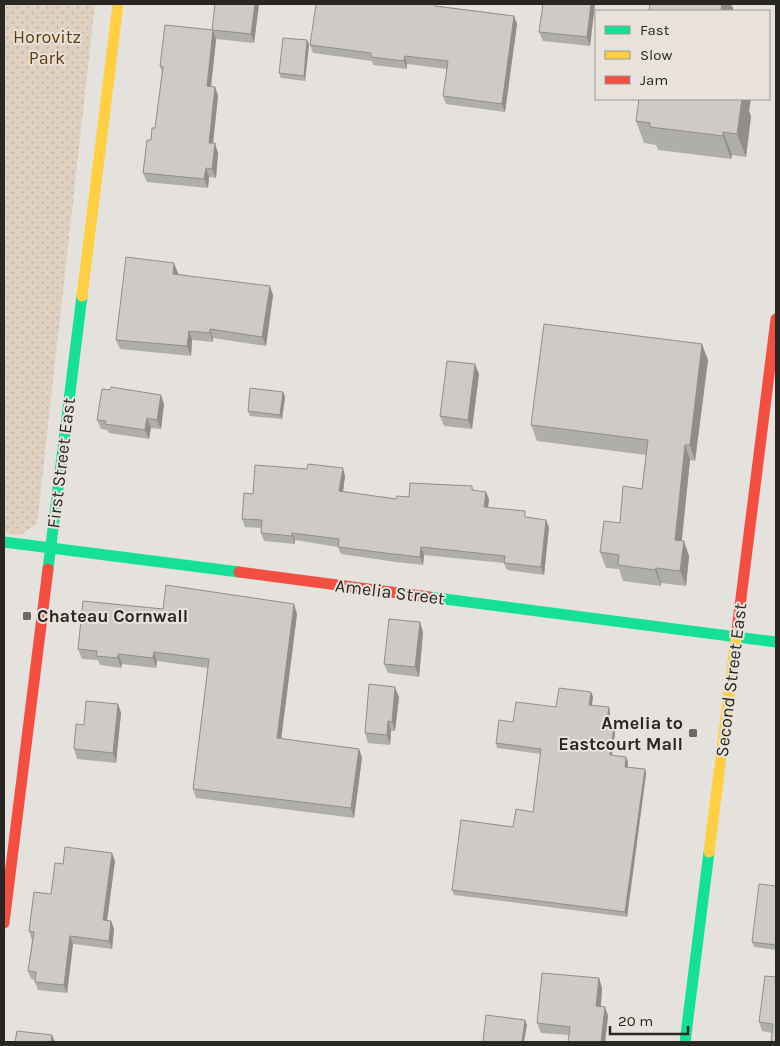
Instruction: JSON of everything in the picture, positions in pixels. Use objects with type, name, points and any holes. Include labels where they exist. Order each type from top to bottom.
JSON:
[{"type":"street","name":"First Street East","points":[[4,923],[118,4]]},
{"type":"street","name":"Second Street East","points":[[685,1042],[776,319]]},
{"type":"street","name":"Amelia Street","points":[[4,542],[776,642]]},
{"type":"green space","name":"Horovitz Park","points":[[4,4],[95,4],[37,524],[20,535],[4,533]]},
{"type":"building","points":[[215,4],[255,4],[251,34],[212,30]]},
{"type":"building","points":[[316,4],[435,4],[435,6],[514,16],[502,104],[443,96],[448,61],[405,56],[404,61],[371,57],[371,53],[310,45]]},
{"type":"building","points":[[543,4],[591,4],[587,37],[539,32]]},
{"type":"building","points":[[650,4],[722,4],[721,10],[649,10]]},
{"type":"building","points":[[165,25],[213,30],[207,86],[215,87],[209,143],[215,143],[212,169],[206,168],[204,179],[143,173],[147,140],[151,140],[152,128],[155,128],[163,67],[160,66]]},
{"type":"building","points":[[283,38],[307,40],[304,76],[279,73]]},
{"type":"building","points":[[639,100],[742,100],[737,134],[723,132],[723,136],[650,127],[650,123],[636,121]]},
{"type":"building","points":[[126,257],[174,263],[173,274],[270,286],[262,337],[210,329],[210,333],[189,331],[187,346],[116,340]]},
{"type":"building","points":[[544,324],[702,344],[690,445],[685,445],[675,540],[684,541],[680,571],[618,565],[619,555],[600,552],[604,521],[620,523],[623,486],[642,489],[648,440],[531,425]]},
{"type":"building","points":[[447,361],[475,364],[468,420],[440,416]]},
{"type":"building","points":[[111,387],[161,395],[157,420],[147,418],[145,430],[105,424],[106,421],[97,420],[102,389],[110,390]]},
{"type":"building","points":[[250,388],[283,392],[280,415],[248,411]]},
{"type":"building","points":[[308,464],[343,468],[339,491],[396,499],[397,496],[409,497],[410,483],[472,486],[472,490],[486,492],[484,507],[525,511],[525,517],[546,520],[541,567],[504,563],[505,556],[421,547],[420,557],[338,547],[339,539],[292,533],[292,536],[261,533],[262,520],[242,519],[244,493],[253,494],[255,465],[307,469]]},
{"type":"building","points":[[166,585],[294,604],[277,738],[359,749],[351,808],[193,789],[209,659],[154,652],[153,658],[118,654],[118,658],[96,656],[97,651],[78,649],[83,601],[163,609]]},
{"type":"building","points":[[389,619],[420,622],[415,667],[384,664]]},
{"type":"building","points":[[369,684],[395,687],[392,722],[388,721],[387,735],[365,733]]},
{"type":"building","points":[[559,688],[591,692],[589,705],[609,707],[606,727],[614,728],[610,755],[626,757],[625,767],[645,769],[625,912],[452,890],[461,820],[513,827],[516,809],[533,812],[541,749],[496,743],[499,720],[513,722],[516,702],[556,707]]},
{"type":"building","points":[[86,701],[118,704],[113,753],[74,749],[76,724],[84,725]]},
{"type":"building","points":[[65,847],[112,853],[103,920],[111,921],[109,941],[70,936],[64,985],[35,982],[36,972],[28,971],[34,932],[29,931],[34,892],[51,894],[55,863],[63,864]]},
{"type":"building","points":[[759,884],[776,886],[776,945],[752,942]]},
{"type":"building","points":[[542,973],[599,978],[596,1006],[605,1007],[601,1042],[568,1042],[570,1027],[537,1023]]},
{"type":"building","points":[[765,976],[776,977],[776,1042],[771,1042],[773,1024],[759,1022]]},
{"type":"building","points":[[486,1015],[525,1020],[522,1042],[483,1041]]},
{"type":"building","points":[[17,1031],[52,1035],[51,1042],[15,1042]]},
{"type":"traffic: fast","points":[[48,569],[82,296]]},
{"type":"traffic: fast","points":[[4,542],[239,572]]},
{"type":"traffic: fast","points":[[429,597],[776,642]]},
{"type":"traffic: fast","points":[[685,1042],[709,852]]},
{"type":"traffic: slow","points":[[82,296],[118,4]]},
{"type":"traffic: slow","points":[[709,852],[737,630]]},
{"type":"traffic: jam","points":[[737,630],[776,319]]},
{"type":"traffic: jam","points":[[4,923],[48,569]]},
{"type":"traffic: jam","points":[[239,572],[429,597]]},
{"type":"place","name":"Chateau Cornwall","points":[[27,616]]},
{"type":"place","name":"Amelia to Eastcourt Mall","points":[[693,733]]}]
